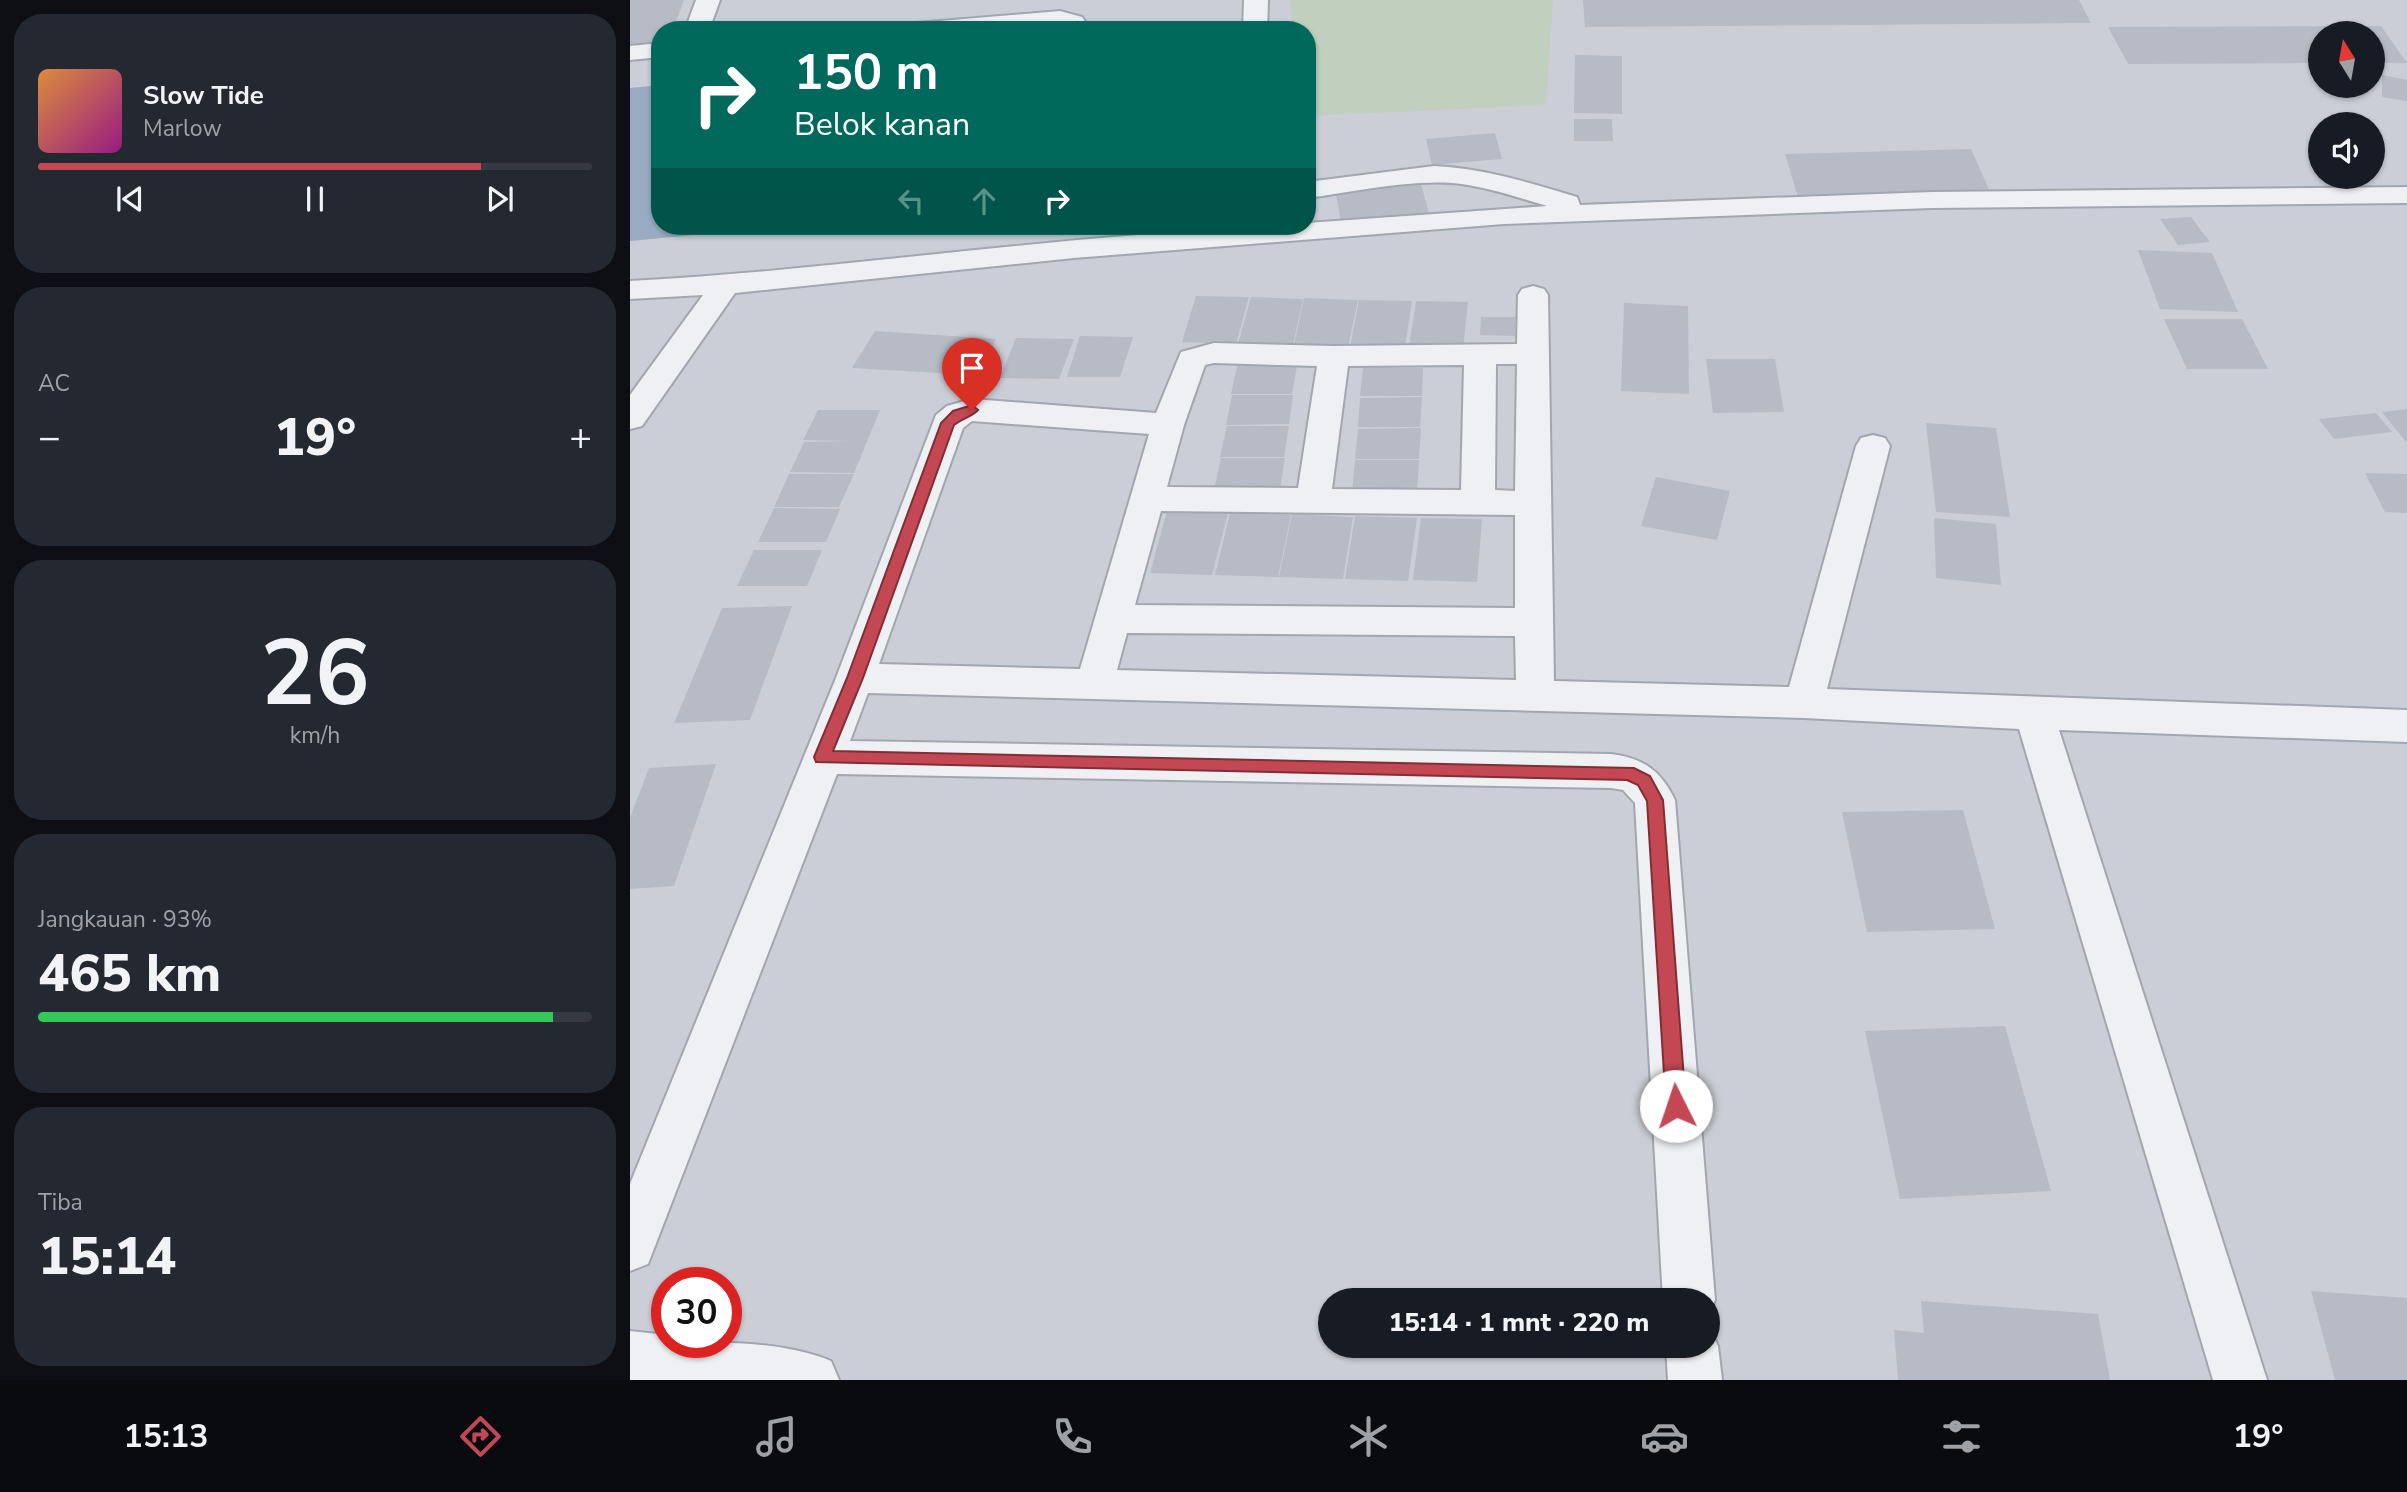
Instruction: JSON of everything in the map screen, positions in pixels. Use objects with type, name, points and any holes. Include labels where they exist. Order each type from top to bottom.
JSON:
[{"type":"street","points":[[700,21],[708,0]]},
{"type":"street","points":[[1255,21],[1256,0]]},
{"type":"street","points":[[1024,21],[1060,18],[1070,21]]},
{"type":"street","points":[[630,53],[651,51]]},
{"type":"street","points":[[1316,189],[1452,175],[1499,183],[1599,213]]},
{"type":"street","points":[[1316,225],[1932,200],[2407,195]]},
{"type":"street","points":[[630,290],[726,285],[1074,237],[1115,235]]},
{"type":"street","points":[[630,418],[726,285]]},
{"type":"street","points":[[1533,295],[1535,696]]},
{"type":"street","points":[[1094,685],[1168,425],[1192,359],[1214,353],[1334,356],[1534,354]]},
{"type":"street","points":[[1478,502],[1480,354]]},
{"type":"street","points":[[1313,500],[1334,356]]},
{"type":"street","points":[[630,1246],[855,678],[948,423],[958,414],[972,410],[1168,425]]},
{"type":"street","points":[[1804,703],[1873,446]]},
{"type":"street","points":[[1147,499],[1532,503]]},
{"type":"street","points":[[1113,619],[1534,622]]},
{"type":"street","points":[[855,678],[1804,703],[2034,714],[2407,726]]},
{"type":"street","points":[[2034,714],[2240,1380]]},
{"type":"street","points":[[822,757],[1611,771],[1629,773],[1644,780],[1655,800],[1688,1288]]},
{"type":"street","points":[[630,1357],[813,1380]]},
{"type":"street","points":[[1693,1358],[1695,1380]]},
{"type":"shaded area","points":[[630,0],[2407,0],[2407,1380],[630,1380]]},
{"type":"green space","points":[[1290,0],[1553,0],[1546,105],[1316,116],[1316,21],[1292,21]]},
{"type":"water","points":[[651,86],[651,235],[694,235],[630,241],[630,88]]},
{"type":"building","points":[[630,0],[684,0],[676,21],[651,21],[651,44],[630,45]]},
{"type":"building","points":[[1583,0],[2079,0],[2091,23],[1585,27]]},
{"type":"building","points":[[2308,26],[2308,63],[2128,64],[2108,27]]},
{"type":"building","points":[[2385,32],[2407,63],[2385,63]]},
{"type":"building","points":[[1575,55],[1622,56],[1622,114],[1574,113]]},
{"type":"building","points":[[2385,76],[2407,80],[2407,101],[2385,97]]},
{"type":"building","points":[[1574,119],[1612,119],[1613,141],[1574,141]]},
{"type":"building","points":[[1495,133],[1502,159],[1432,165],[1426,139]]},
{"type":"building","points":[[1971,149],[1991,194],[1799,200],[1785,154]]},
{"type":"building","points":[[1420,180],[1430,217],[1342,226],[1335,189]]},
{"type":"building","points":[[2191,217],[2210,242],[2178,245],[2160,219]]},
{"type":"building","points":[[2138,250],[2212,253],[2238,312],[2160,309]]},
{"type":"building","points":[[1196,296],[1249,297],[1236,344],[1182,342]]},
{"type":"building","points":[[1251,297],[1303,299],[1293,345],[1238,344]]},
{"type":"building","points":[[1304,298],[1358,300],[1348,347],[1294,345]]},
{"type":"building","points":[[1359,300],[1412,301],[1405,348],[1350,347]]},
{"type":"building","points":[[1416,301],[1468,302],[1463,349],[1409,347]]},
{"type":"building","points":[[1624,303],[1688,306],[1689,394],[1621,391]]},
{"type":"building","points":[[1481,317],[1515,317],[1515,336],[1480,335]]},
{"type":"building","points":[[2164,319],[2242,319],[2268,369],[2187,369]]},
{"type":"building","points":[[875,331],[996,339],[976,375],[852,368]]},
{"type":"building","points":[[1080,336],[1133,337],[1120,377],[1067,377]]},
{"type":"building","points":[[1016,338],[1074,339],[1059,379],[1000,378]]},
{"type":"building","points":[[1706,359],[1775,359],[1784,412],[1713,413]]},
{"type":"building","points":[[1237,366],[1297,366],[1292,394],[1231,394]]},
{"type":"building","points":[[1363,368],[1423,368],[1422,396],[1360,396]]},
{"type":"building","points":[[1232,395],[1293,395],[1289,424],[1226,425]]},
{"type":"building","points":[[1422,397],[1420,427],[1358,427],[1360,398]]},
{"type":"building","points":[[2407,409],[2407,443],[2382,412]]},
{"type":"building","points":[[818,410],[880,410],[854,473],[790,472],[804,442],[854,441],[803,440]]},
{"type":"building","points":[[2376,413],[2392,432],[2334,439],[2319,419]]},
{"type":"building","points":[[1926,423],[1996,428],[2010,517],[1936,512]]},
{"type":"building","points":[[1227,426],[1289,426],[1284,457],[1220,457]]},
{"type":"building","points":[[1421,428],[1419,459],[1355,459],[1358,429]]},
{"type":"building","points":[[1221,458],[1285,458],[1280,489],[1214,490]]},
{"type":"building","points":[[1355,460],[1419,460],[1417,492],[1352,492]]},
{"type":"building","points":[[2365,473],[2407,474],[2407,513],[2385,512]]},
{"type":"building","points":[[789,474],[854,474],[839,507],[774,507]]},
{"type":"building","points":[[1656,477],[1730,491],[1717,540],[1641,526]]},
{"type":"building","points":[[774,508],[840,509],[826,542],[758,542]]},
{"type":"building","points":[[1167,511],[1228,513],[1212,575],[1150,573]]},
{"type":"building","points":[[1230,513],[1291,515],[1278,577],[1215,575]]},
{"type":"building","points":[[1292,514],[1353,517],[1343,579],[1279,577]]},
{"type":"building","points":[[1355,516],[1417,518],[1408,581],[1345,579]]},
{"type":"building","points":[[1421,518],[1482,519],[1477,582],[1413,580]]},
{"type":"building","points":[[1934,518],[1996,524],[2001,585],[1936,578]]},
{"type":"building","points":[[754,550],[822,550],[807,586],[737,586]]},
{"type":"building","points":[[792,606],[750,720],[674,723],[722,608]]},
{"type":"building","points":[[716,764],[674,886],[630,889],[630,818],[649,768]]},
{"type":"building","points":[[1963,810],[1995,929],[1867,932],[1842,812]]},
{"type":"building","points":[[2005,1026],[2051,1191],[1900,1199],[1865,1031]]},
{"type":"building","points":[[2311,1291],[2407,1298],[2407,1380],[2335,1380]]},
{"type":"building","points":[[1921,1301],[2098,1314],[2110,1380],[1898,1380],[1894,1330],[1924,1333]]},
{"type":"route","points":[[972,410],[958,414],[948,423],[855,678],[822,757],[1629,773],[1644,780],[1655,800],[1676,1106]]}]
